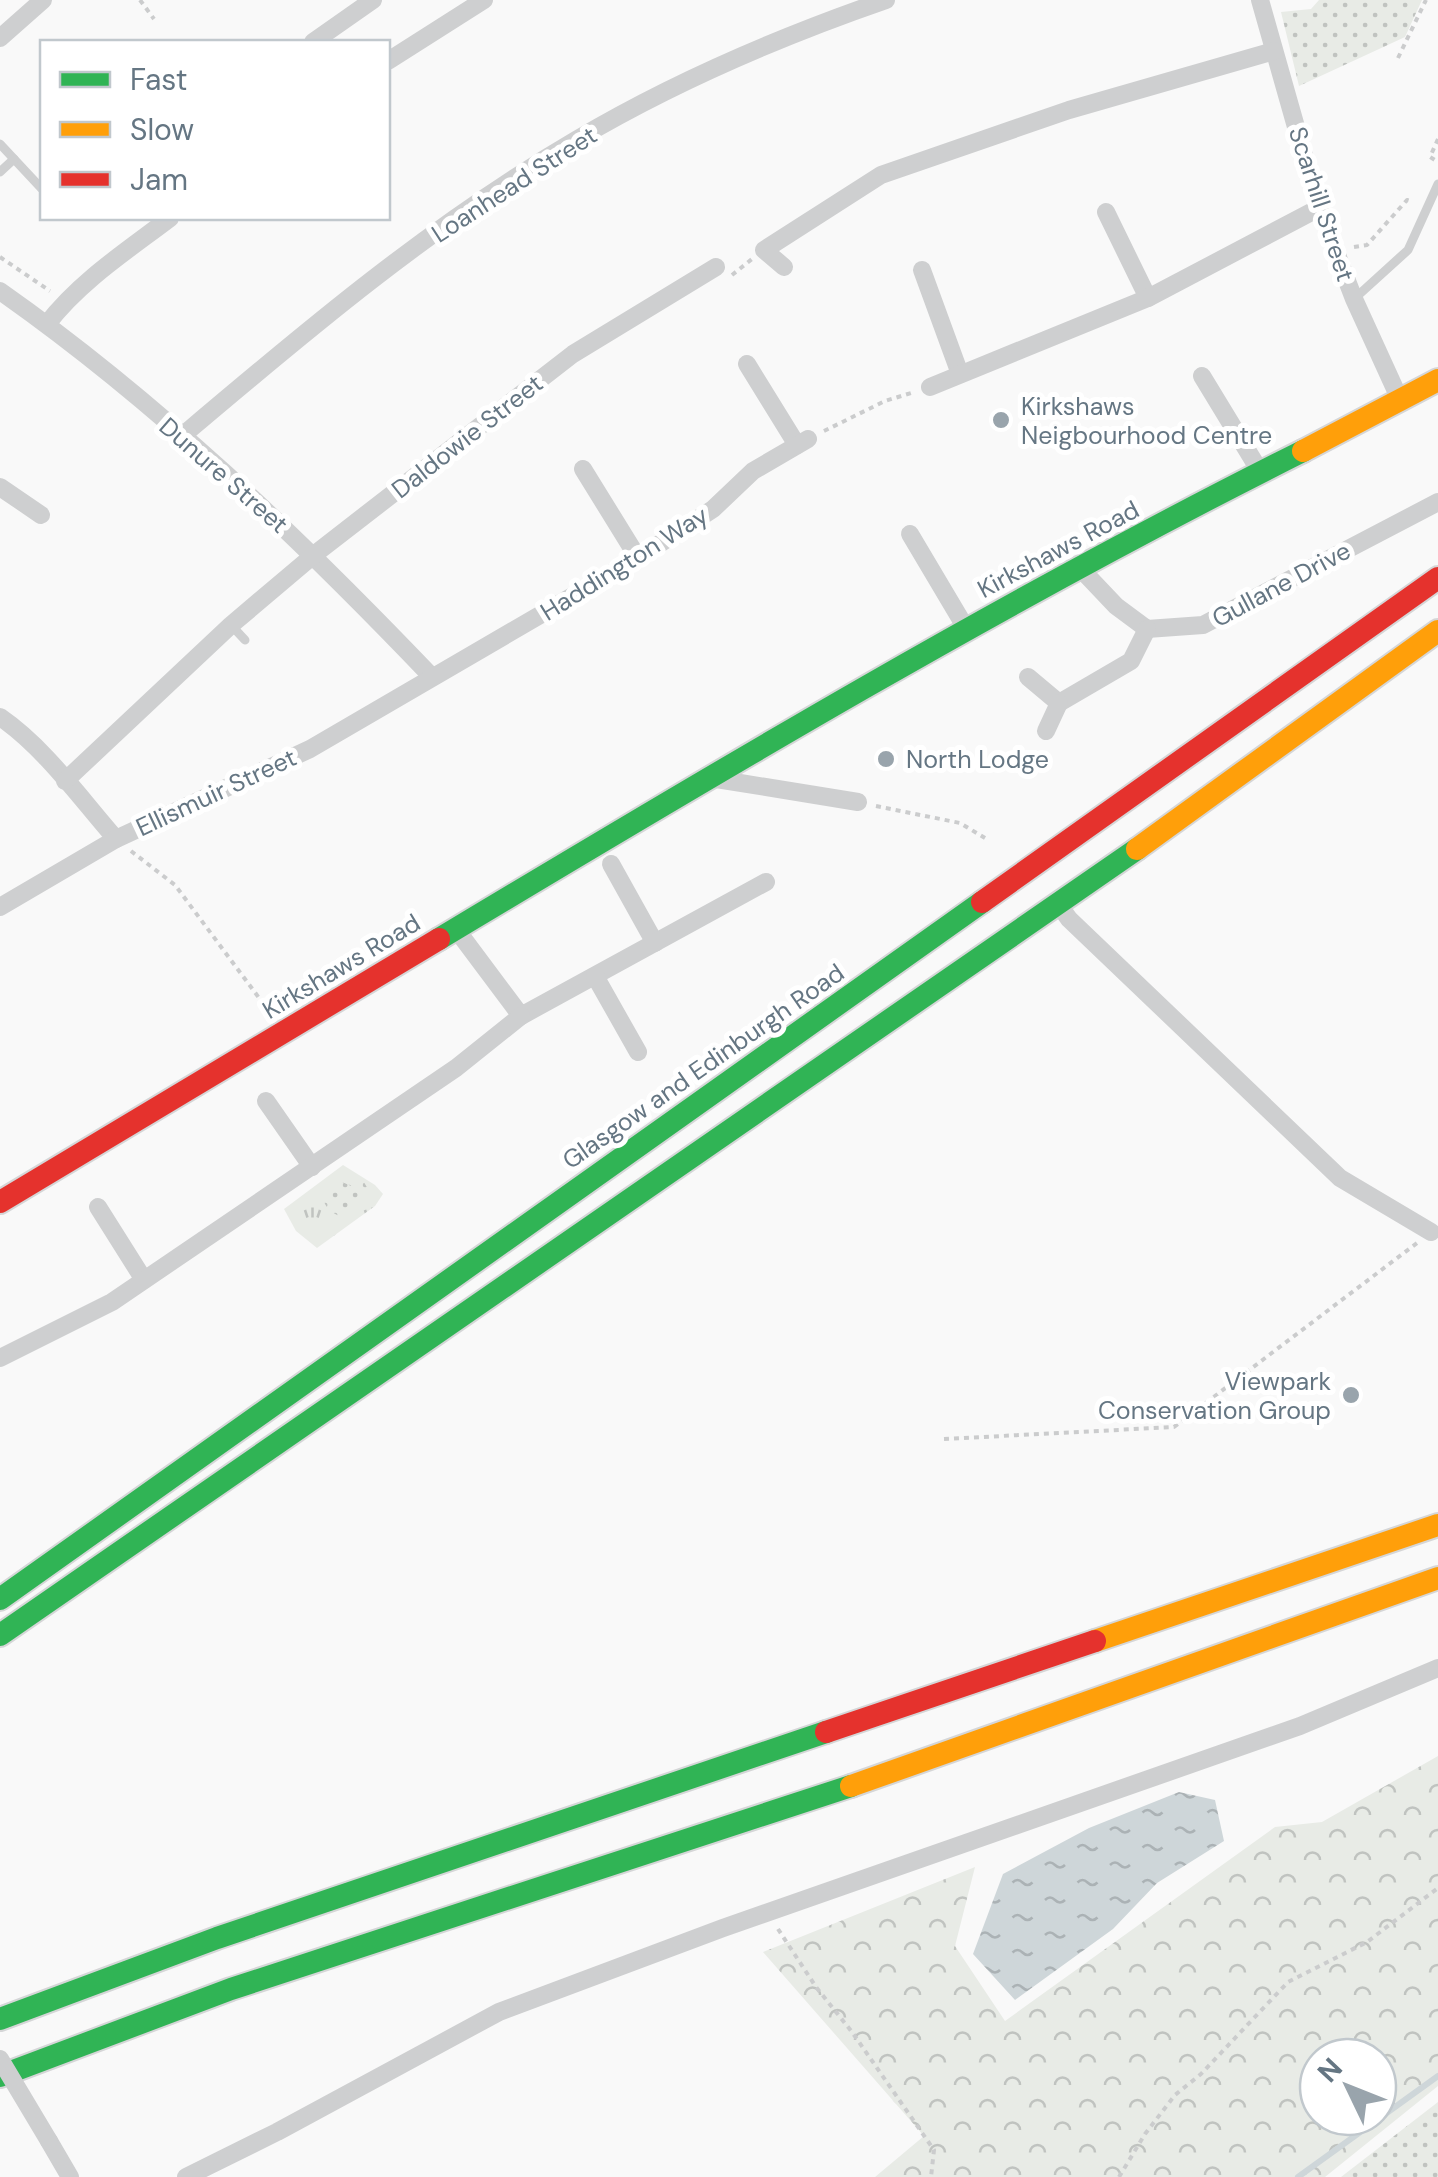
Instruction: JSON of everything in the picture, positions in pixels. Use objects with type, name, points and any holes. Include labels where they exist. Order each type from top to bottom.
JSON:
[{"type":"main road","name":"Kirkshaws Road","points":[[0,1202],[710,778],[967,630],[1438,380]]},
{"type":"main road","name":"Glasgow and Edinburgh Road","points":[[0,1599],[1438,578]]},
{"type":"main road","points":[[0,1635],[1059,905],[1438,631]]},
{"type":"main road","points":[[0,2019],[217,1938],[1438,1525]]},
{"type":"main road","points":[[0,2076],[231,1990],[898,1770],[1438,1578]]},
{"type":"street","points":[[0,38],[43,0]]},
{"type":"street","points":[[316,40],[373,0]]},
{"type":"street","points":[[390,60],[463,5],[484,0]]},
{"type":"street","name":"Loanhead Street","points":[[182,436],[321,318],[575,141],[669,89],[762,46],[886,0]]},
{"type":"street","name":"Scarhill Street","points":[[1260,0],[1319,208],[1354,299],[1401,402]]},
{"type":"street","points":[[784,267],[764,250],[881,175],[1069,110],[1274,51]]},
{"type":"street","points":[[930,387],[1148,298],[1319,208]]},
{"type":"street","points":[[1106,212],[1148,298]]},
{"type":"street","points":[[47,324],[66,302],[168,220]]},
{"type":"street","name":"Daldowie Street","points":[[65,781],[231,625],[314,554],[573,354],[716,266]]},
{"type":"street","points":[[922,270],[960,374]]},
{"type":"street","name":"Dunure Street","points":[[0,291],[47,324],[182,436],[314,554],[432,676]]},
{"type":"street","points":[[747,364],[802,442]]},
{"type":"street","points":[[1202,376],[1261,474]]},
{"type":"street","name":"Haddington Way","points":[[432,676],[638,558],[713,509],[753,471],[802,442]]},
{"type":"street","points":[[583,469],[638,558]]},
{"type":"street","points":[[0,488],[41,514]]},
{"type":"street","name":"Gullane Drive","points":[[1147,629],[1203,625],[1438,502]]},
{"type":"street","points":[[910,534],[967,630]]},
{"type":"street","points":[[1046,731],[1059,703],[1131,661],[1147,629],[1116,606],[1080,567]]},
{"type":"street","name":"Ellismuir Street","points":[[0,907],[116,839],[310,749],[432,676]]},
{"type":"street","points":[[1028,677],[1059,703]]},
{"type":"street","points":[[0,718],[14,727],[116,839]]},
{"type":"street","points":[[710,778],[858,802]]},
{"type":"street","points":[[610,864],[656,943]]},
{"type":"street","points":[[0,1358],[112,1302],[456,1068],[521,1016],[766,882]]},
{"type":"street","points":[[1059,905],[1068,920],[1340,1178],[1434,1234]]},
{"type":"street","points":[[456,929],[521,1016]]},
{"type":"street","points":[[595,976],[638,1052]]},
{"type":"street","points":[[266,1102],[312,1167]]},
{"type":"street","points":[[98,1207],[144,1280]]},
{"type":"street","points":[[186,2177],[499,2012],[766,1913],[1300,1726],[1438,1668]]},
{"type":"street","points":[[0,2059],[70,2177]]},
{"type":"lane","points":[[0,144],[40,187]]},
{"type":"lane","points":[[0,172],[14,158]]},
{"type":"lane","points":[[1354,299],[1408,250],[1438,184]]},
{"type":"lane","points":[[231,625],[245,640]]},
{"type":"path","points":[[140,0],[154,19]]},
{"type":"path","points":[[1398,58],[1426,0]]},
{"type":"path","points":[[1438,139],[1430,156],[1438,162]]},
{"type":"path","points":[[1335,250],[1367,244],[1408,200],[1427,208]]},
{"type":"path","points":[[716,266],[724,282],[764,250]]},
{"type":"path","points":[[0,257],[66,302]]},
{"type":"path","points":[[802,442],[885,401],[930,387]]},
{"type":"path","points":[[858,802],[960,823],[985,838]]},
{"type":"path","points":[[116,839],[174,885],[285,1032]]},
{"type":"path","points":[[944,1439],[1174,1428],[1434,1234]]},
{"type":"path","points":[[1119,2177],[1175,2094],[1200,2074],[1288,1982],[1367,1942],[1438,1888]]},
{"type":"path","points":[[766,1913],[934,2150],[931,2177]]},
{"type":"green space","points":[[1319,0],[1422,0],[1405,37],[1299,86],[1281,12],[1311,9]]},
{"type":"green space","points":[[343,1165],[383,1194],[375,1206],[317,1248],[296,1231],[284,1209]]},
{"type":"green space","points":[[362,1179],[371,1194],[355,1203],[350,1213],[339,1216],[327,1207],[325,1193],[333,1184],[340,1181],[351,1186]]},
{"type":"green space","points":[[1438,1756],[1438,2086],[1398,2118],[1398,2037],[1298,2037],[1298,2137],[1375,2137],[1325,2177],[875,2177],[924,2136],[763,1952],[975,1867],[955,1946],[1005,2021],[1275,1827],[1322,1822]]},
{"type":"green space","points":[[1438,2102],[1438,2177],[1341,2177],[1393,2137],[1398,2137],[1398,2133]]},
{"type":"water","points":[[1179,1792],[1215,1800],[1224,1841],[1157,1883],[1113,1929],[1015,2000],[973,1954],[1003,1874],[1089,1828]]},
{"type":"waterway","points":[[1298,2177],[1438,2076]]},
{"type":"traffic: fast","points":[[439,939],[974,626],[1303,451]]},
{"type":"traffic: fast","points":[[0,1635],[1137,849]]},
{"type":"traffic: fast","points":[[0,1599],[982,902]]},
{"type":"traffic: fast","points":[[0,2019],[217,1938],[826,1732]]},
{"type":"traffic: fast","points":[[0,2076],[231,1989],[851,1786]]},
{"type":"traffic: slow","points":[[1303,451],[1438,380]]},
{"type":"traffic: slow","points":[[1137,849],[1438,631]]},
{"type":"traffic: slow","points":[[1095,1641],[1438,1525]]},
{"type":"traffic: slow","points":[[851,1786],[1438,1578]]},
{"type":"traffic: jam","points":[[982,902],[1438,578]]},
{"type":"traffic: jam","points":[[0,1202],[439,939]]},
{"type":"traffic: jam","points":[[826,1732],[1095,1641]]},
{"type":"place","name":"Kirkshaws Neigbourhood Centre","points":[[1001,420]]},
{"type":"place","name":"North Lodge","points":[[886,759]]},
{"type":"place","name":"Viewpark Conservation Group","points":[[1351,1395]]}]
